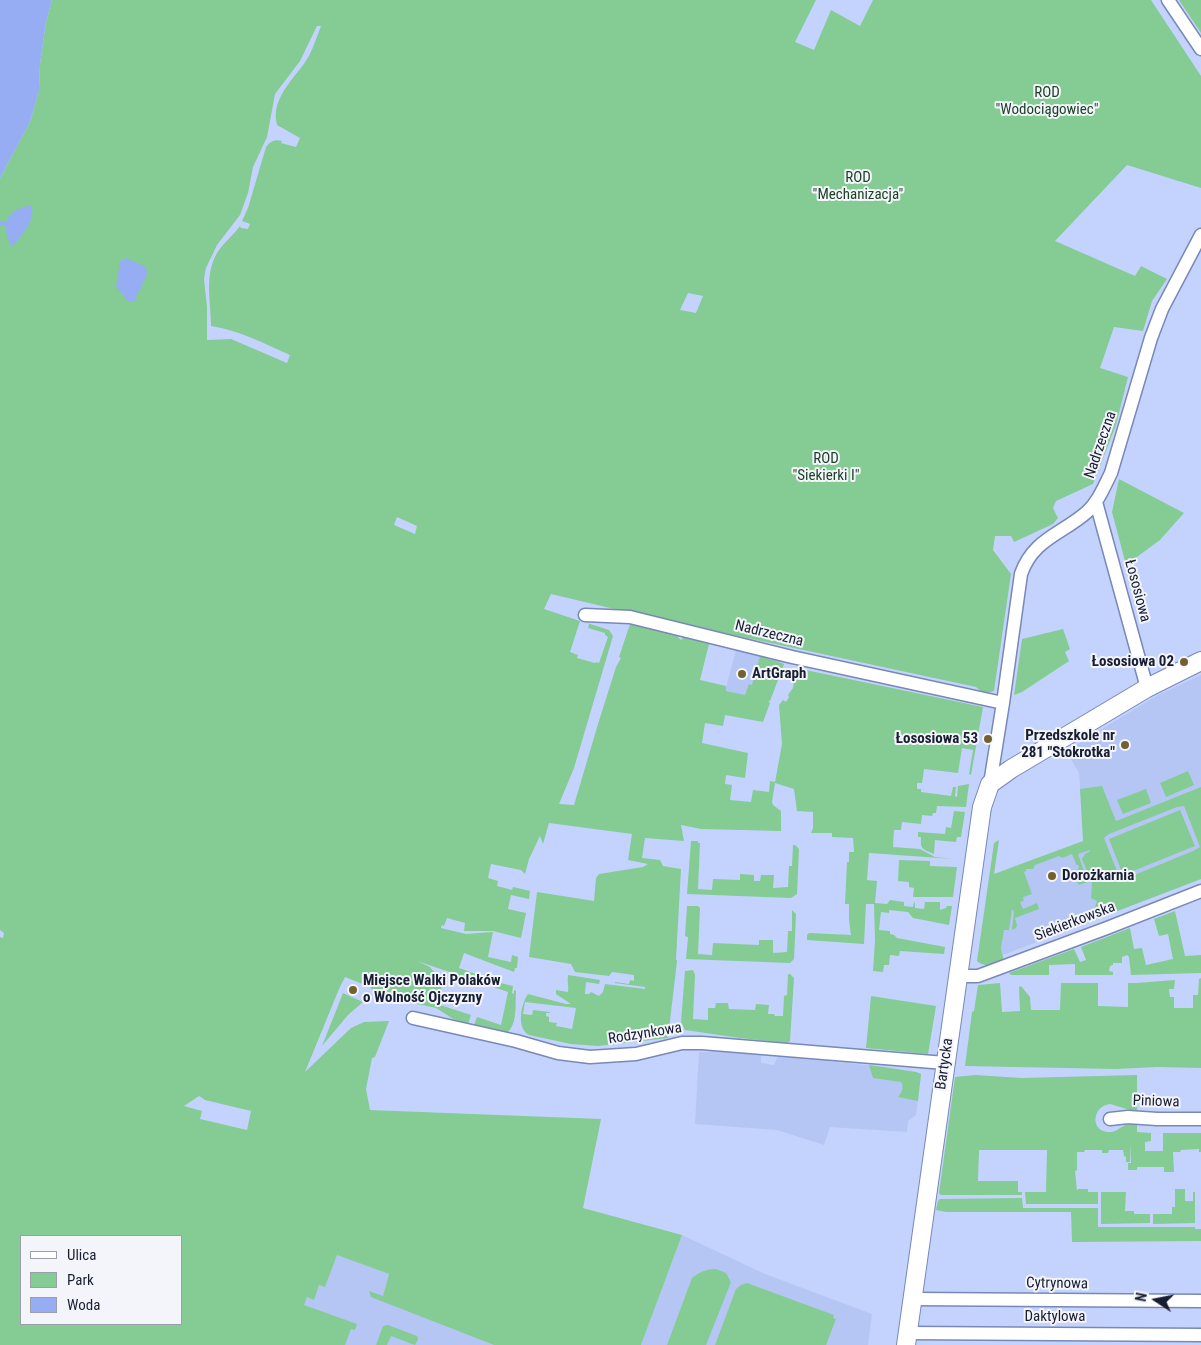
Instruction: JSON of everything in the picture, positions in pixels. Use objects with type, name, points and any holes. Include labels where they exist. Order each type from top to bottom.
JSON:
[{"type":"street","points":[[1168,0],[1201,49]]},
{"type":"street","name":"Nadrzeczna","points":[[990,784],[1024,564],[1041,543],[1086,513],[1096,502],[1111,473],[1151,338],[1162,309],[1201,235]]},
{"type":"street","name":"Łososiowa","points":[[1096,502],[1147,688]]},
{"type":"street","name":"Nadrzeczna","points":[[585,615],[630,616],[792,657],[1004,703]]},
{"type":"street","points":[[990,784],[1016,766],[1147,688],[1201,661]]},
{"type":"street","name":"Bartycka","points":[[907,1339],[982,807],[990,784]]},
{"type":"street","name":"Siekierkowska","points":[[959,976],[978,976],[1201,891]]},
{"type":"street","name":"Rodzynkowa","points":[[413,1018],[516,1041],[558,1053],[590,1058],[636,1054],[682,1043],[945,1063]]},
{"type":"street","name":"Piniowa","points":[[1110,1119],[1128,1117],[1201,1119]]},
{"type":"street","name":"Cytrynowa","points":[[913,1300],[1201,1301]]},
{"type":"street","name":"Daktylowa","points":[[907,1339],[1201,1335]]},
{"type":"shaded area","points":[[736,650],[784,664],[770,701],[725,691]]},
{"type":"shaded area","points":[[1201,675],[1201,879],[1003,955],[1001,948],[1013,867],[1084,841],[1079,773],[1066,751],[1156,696]]},
{"type":"shaded area","points":[[725,1051],[761,1055],[761,1063],[774,1065],[778,1056],[886,1067],[916,1072],[921,1074],[916,1115],[908,1121],[907,1132],[830,1127],[824,1145],[777,1130],[695,1124],[699,1052]]},
{"type":"shaded area","points":[[274,1231],[389,1274],[383,1296],[513,1345],[223,1345]]},
{"type":"shaded area","points":[[682,1235],[765,1274],[872,1314],[868,1345],[641,1345]]},
{"type":"green space","points":[[52,0],[816,0],[795,42],[814,50],[831,10],[860,26],[873,0],[1151,0],[1201,76],[1201,188],[1127,165],[1055,241],[1135,276],[1141,266],[1167,279],[1152,301],[1143,331],[1114,327],[1100,368],[1128,377],[1116,425],[1093,484],[1056,501],[1053,508],[1058,518],[1053,524],[1014,542],[1011,536],[995,536],[993,550],[1011,574],[994,691],[984,692],[976,687],[551,594],[544,609],[580,621],[570,652],[578,655],[577,658],[599,663],[608,637],[605,633],[588,628],[589,624],[587,623],[609,630],[613,636],[574,768],[559,804],[574,805],[630,624],[675,634],[681,640],[684,637],[709,644],[700,680],[726,686],[726,691],[745,695],[749,684],[752,685],[760,656],[784,664],[770,701],[768,701],[770,703],[763,722],[725,715],[723,726],[705,723],[702,743],[748,753],[745,778],[726,775],[725,784],[732,785],[730,800],[751,802],[753,790],[769,792],[770,781],[775,782],[782,744],[779,705],[783,700],[786,702],[789,697],[788,695],[793,688],[796,668],[983,707],[971,775],[969,774],[973,750],[962,748],[958,773],[924,769],[922,783],[917,783],[917,789],[921,789],[921,792],[951,796],[953,787],[956,787],[955,796],[957,797],[958,786],[969,784],[966,807],[937,806],[936,813],[933,813],[932,816],[922,815],[921,824],[902,822],[901,830],[894,830],[893,847],[920,849],[935,857],[954,859],[869,853],[867,880],[877,881],[875,903],[887,904],[890,900],[904,902],[904,906],[913,907],[914,902],[915,908],[924,909],[925,902],[940,902],[940,910],[947,906],[952,906],[949,925],[913,918],[908,912],[889,910],[889,913],[881,912],[879,930],[890,931],[890,934],[897,938],[945,947],[944,954],[900,951],[899,956],[890,955],[889,965],[884,965],[883,972],[873,971],[875,940],[874,904],[866,904],[864,944],[807,940],[809,933],[851,935],[849,904],[845,904],[847,862],[849,862],[849,852],[854,852],[853,838],[832,837],[832,833],[811,833],[813,828],[813,812],[797,811],[794,789],[775,783],[772,802],[781,811],[781,831],[701,829],[681,825],[684,841],[645,838],[642,858],[660,860],[663,866],[681,869],[677,961],[668,1038],[598,1046],[571,1044],[529,1035],[525,1032],[521,1022],[523,1004],[528,994],[571,1004],[556,994],[556,990],[568,992],[568,975],[600,980],[599,984],[586,982],[585,994],[591,992],[599,996],[603,992],[605,984],[645,989],[645,987],[615,983],[629,984],[630,980],[634,981],[634,975],[612,972],[609,976],[575,972],[571,964],[529,957],[537,892],[594,901],[596,878],[599,874],[643,867],[648,864],[628,860],[632,834],[549,823],[543,844],[540,836],[529,859],[525,874],[521,870],[491,864],[488,878],[498,881],[497,886],[512,890],[513,887],[530,891],[529,899],[511,895],[508,909],[526,913],[521,938],[493,931],[464,931],[465,923],[447,918],[444,926],[442,925],[441,928],[466,934],[493,932],[488,957],[511,962],[512,955],[518,957],[517,968],[515,968],[514,972],[464,953],[459,968],[476,974],[476,977],[513,986],[512,993],[514,994],[514,990],[516,991],[515,1014],[511,1029],[507,1033],[476,1028],[474,1025],[477,1017],[501,1025],[508,992],[417,961],[430,967],[442,982],[441,993],[448,998],[437,1004],[471,1015],[468,1024],[453,1019],[436,1008],[377,995],[370,987],[345,977],[339,989],[305,1072],[351,1028],[364,1022],[389,1021],[375,1057],[372,1058],[366,1089],[370,1110],[601,1119],[583,1208],[682,1235],[641,1345],[494,1345],[371,1297],[369,1291],[383,1296],[389,1274],[337,1255],[325,1287],[319,1285],[314,1300],[307,1297],[304,1305],[357,1324],[355,1330],[351,1329],[345,1345],[0,1345],[0,937],[3,938],[4,933],[0,930],[0,178],[30,122],[39,90],[40,64],[46,22]],"holes":[[[317,26],[321,26],[309,56],[286,88],[277,106],[277,125],[300,138],[296,147],[277,140],[271,142],[266,147],[248,208],[242,221],[250,224],[248,229],[241,228],[240,226],[219,249],[213,261],[209,279],[211,326],[242,334],[290,355],[287,363],[231,339],[207,340],[207,307],[204,279],[206,268],[217,245],[240,215],[248,193],[253,167],[267,137],[275,94],[300,61]],[[688,293],[703,296],[696,313],[680,310]],[[397,517],[417,526],[415,534],[394,525]],[[525,1002],[576,1008],[572,1029],[556,1026],[557,1023],[549,1022],[549,1017],[546,1016],[546,1013],[550,1012],[533,1010],[532,1015],[523,1014]],[[199,1096],[205,1100],[251,1111],[247,1130],[200,1119],[202,1111],[184,1106]]]},
{"type":"green space","points":[[1179,0],[1201,0],[1201,33]]},
{"type":"green space","points":[[1119,479],[1184,513],[1160,540],[1126,565],[1112,512]]},
{"type":"green space","points":[[1063,629],[1070,649],[1065,652],[1069,661],[1022,692],[1014,695],[1022,639]]},
{"type":"green space","points":[[1188,771],[1194,785],[1166,797],[1160,783]]},
{"type":"green space","points":[[1102,786],[1116,821],[1201,787],[1201,879],[1073,928],[1069,919],[1077,914],[1084,921],[1092,912],[1097,901],[1091,898],[1092,884],[1082,859],[1090,850],[1078,854],[1088,882],[1079,885],[1077,882],[1081,880],[1078,870],[1079,866],[1076,864],[1072,854],[1062,858],[1059,856],[1035,865],[1033,869],[1026,869],[1024,872],[1032,894],[1023,897],[1024,901],[1020,902],[1023,909],[1037,903],[1039,909],[1015,918],[1017,925],[1012,930],[1014,912],[1012,909],[1009,930],[1004,930],[1001,948],[1004,961],[990,965],[980,963],[977,961],[994,843],[999,840],[994,874],[1083,841],[1080,789]],"holes":[[[1184,806],[1200,847],[1127,878],[1120,879],[1104,838],[1109,834],[1177,807]]]},
{"type":"green space","points":[[1146,789],[1151,803],[1123,814],[1117,800]]},
{"type":"green space","points":[[1180,810],[1195,846],[1123,875],[1109,839]]},
{"type":"green space","points":[[954,811],[965,812],[961,837],[957,837],[956,842],[935,840],[934,854],[923,849],[918,832],[945,834],[946,827],[951,828]]},
{"type":"green space","points":[[691,841],[698,841],[700,843],[698,889],[712,890],[713,879],[740,880],[740,874],[754,875],[754,881],[760,881],[761,875],[774,875],[773,888],[788,887],[789,866],[792,866],[793,845],[795,845],[799,849],[797,894],[791,898],[687,894]]},
{"type":"green space","points":[[899,860],[930,861],[930,866],[957,867],[953,897],[913,897],[914,888],[909,887],[909,882],[898,881]]},
{"type":"green space","points":[[687,906],[698,906],[700,908],[698,954],[712,955],[713,943],[759,945],[759,940],[773,940],[773,953],[787,952],[788,931],[792,931],[792,910],[796,914],[794,959],[790,963],[686,959],[688,937],[685,936]]},
{"type":"green space","points":[[1175,911],[1185,956],[1201,955],[1201,973],[1131,975],[1129,957],[1127,955],[1122,957],[1122,963],[1113,963],[1110,966],[1109,971],[1113,972],[1113,975],[1075,975],[1075,964],[1049,965],[1049,975],[1011,975],[1009,973],[1074,949],[1080,962],[1086,960],[1081,947],[1130,928],[1134,949],[1142,948],[1146,965],[1173,959],[1168,934],[1159,936],[1154,919]]},
{"type":"green space","points":[[693,970],[695,975],[693,1019],[708,1020],[708,1008],[715,1008],[716,1003],[728,1003],[729,1009],[755,1010],[756,1004],[769,1005],[768,1014],[783,1016],[784,996],[787,995],[788,974],[790,974],[794,978],[790,1041],[787,1043],[685,1030],[681,1022],[685,971]]},
{"type":"green space","points":[[1201,978],[1201,1068],[1157,1067],[1116,1069],[965,1066],[972,1012],[974,1011],[978,985],[1000,983],[1002,1012],[1020,1011],[1019,987],[1021,986],[1030,997],[1031,1010],[1060,1010],[1061,983],[1098,983],[1098,1006],[1128,1007],[1128,983],[1175,980],[1174,989],[1169,989],[1170,997],[1174,997],[1174,1008],[1193,1008],[1193,995],[1198,995],[1199,979]]},
{"type":"green space","points":[[343,993],[363,1002],[348,1015],[322,1046]]},
{"type":"green space","points":[[871,996],[936,1006],[928,1054],[866,1048]]},
{"type":"green space","points":[[869,1065],[921,1074],[918,1101],[898,1097],[902,1090],[901,1082],[873,1078]]},
{"type":"green space","points":[[975,1075],[1022,1078],[1137,1075],[1137,1112],[1110,1104],[1104,1106],[1097,1113],[1096,1123],[1098,1127],[1102,1131],[1112,1132],[1124,1125],[1137,1124],[1137,1132],[1151,1133],[1151,1141],[1145,1142],[1145,1151],[1163,1151],[1163,1133],[1201,1133],[1201,1152],[1199,1152],[1199,1149],[1173,1152],[1174,1172],[1164,1172],[1164,1167],[1137,1167],[1137,1170],[1128,1170],[1128,1163],[1131,1163],[1130,1143],[1130,1162],[1126,1162],[1123,1150],[1109,1150],[1108,1153],[1102,1153],[1102,1150],[1077,1152],[1077,1170],[1075,1171],[1077,1191],[1078,1189],[1088,1189],[1088,1192],[1098,1192],[1098,1204],[1026,1204],[1025,1192],[1046,1192],[1047,1150],[979,1150],[978,1181],[1018,1181],[1018,1192],[1022,1192],[1022,1195],[941,1195],[939,1193],[955,1077]]},
{"type":"green space","points":[[1175,1189],[1185,1189],[1185,1201],[1193,1201],[1193,1192],[1195,1192],[1195,1223],[1153,1224],[1153,1214],[1172,1214],[1172,1207],[1175,1207]]},
{"type":"green space","points":[[1101,1192],[1126,1192],[1125,1211],[1134,1211],[1134,1214],[1150,1214],[1150,1223],[1101,1224]]},
{"type":"green space","points":[[1022,1198],[1023,1208],[1098,1208],[1098,1227],[1195,1227],[1195,1229],[1201,1229],[1201,1241],[1072,1242],[1071,1212],[946,1212],[936,1210],[940,1199]]},
{"type":"green space","points":[[716,1269],[726,1273],[731,1282],[706,1345],[667,1345],[692,1278],[703,1271]]},
{"type":"green space","points":[[747,1283],[834,1315],[833,1318],[836,1319],[826,1345],[715,1345],[736,1289]]},
{"type":"green space","points":[[388,1325],[417,1336],[418,1339],[415,1345],[391,1336],[387,1345],[376,1345],[383,1326]]},
{"type":"water","points":[[0,0],[52,0],[46,22],[40,64],[39,90],[30,122],[0,178]]},
{"type":"water","points":[[31,205],[32,216],[30,221],[14,245],[11,245],[6,229],[8,217],[20,208]]},
{"type":"water","points":[[126,258],[146,267],[147,275],[134,302],[129,302],[116,287],[120,262]]},
{"type":"waterway","points":[[0,224],[6,223]]},
{"type":"place","name":"Łososiowa 02","points":[[1184,662]]},
{"type":"place","name":"ArtGraph","points":[[742,674]]},
{"type":"place","name":"Łososiowa 53","points":[[988,739]]},
{"type":"place","name":"Przedszkole nr 281 \"Stokrotka\"","points":[[1125,745]]},
{"type":"place","name":"Dorożkarnia","points":[[1052,876]]},
{"type":"place","name":"Miejsce Walki Polaków o Wolność Ojczyzny","points":[[353,990]]},
{"type":"park label","name":"ROD \"Wodociągowiec\"","points":[[1047,102]]},
{"type":"park label","name":"ROD \"Mechanizacja\"","points":[[858,186]]},
{"type":"park label","name":"ROD \"Siekierki I\"","points":[[826,468]]}]
